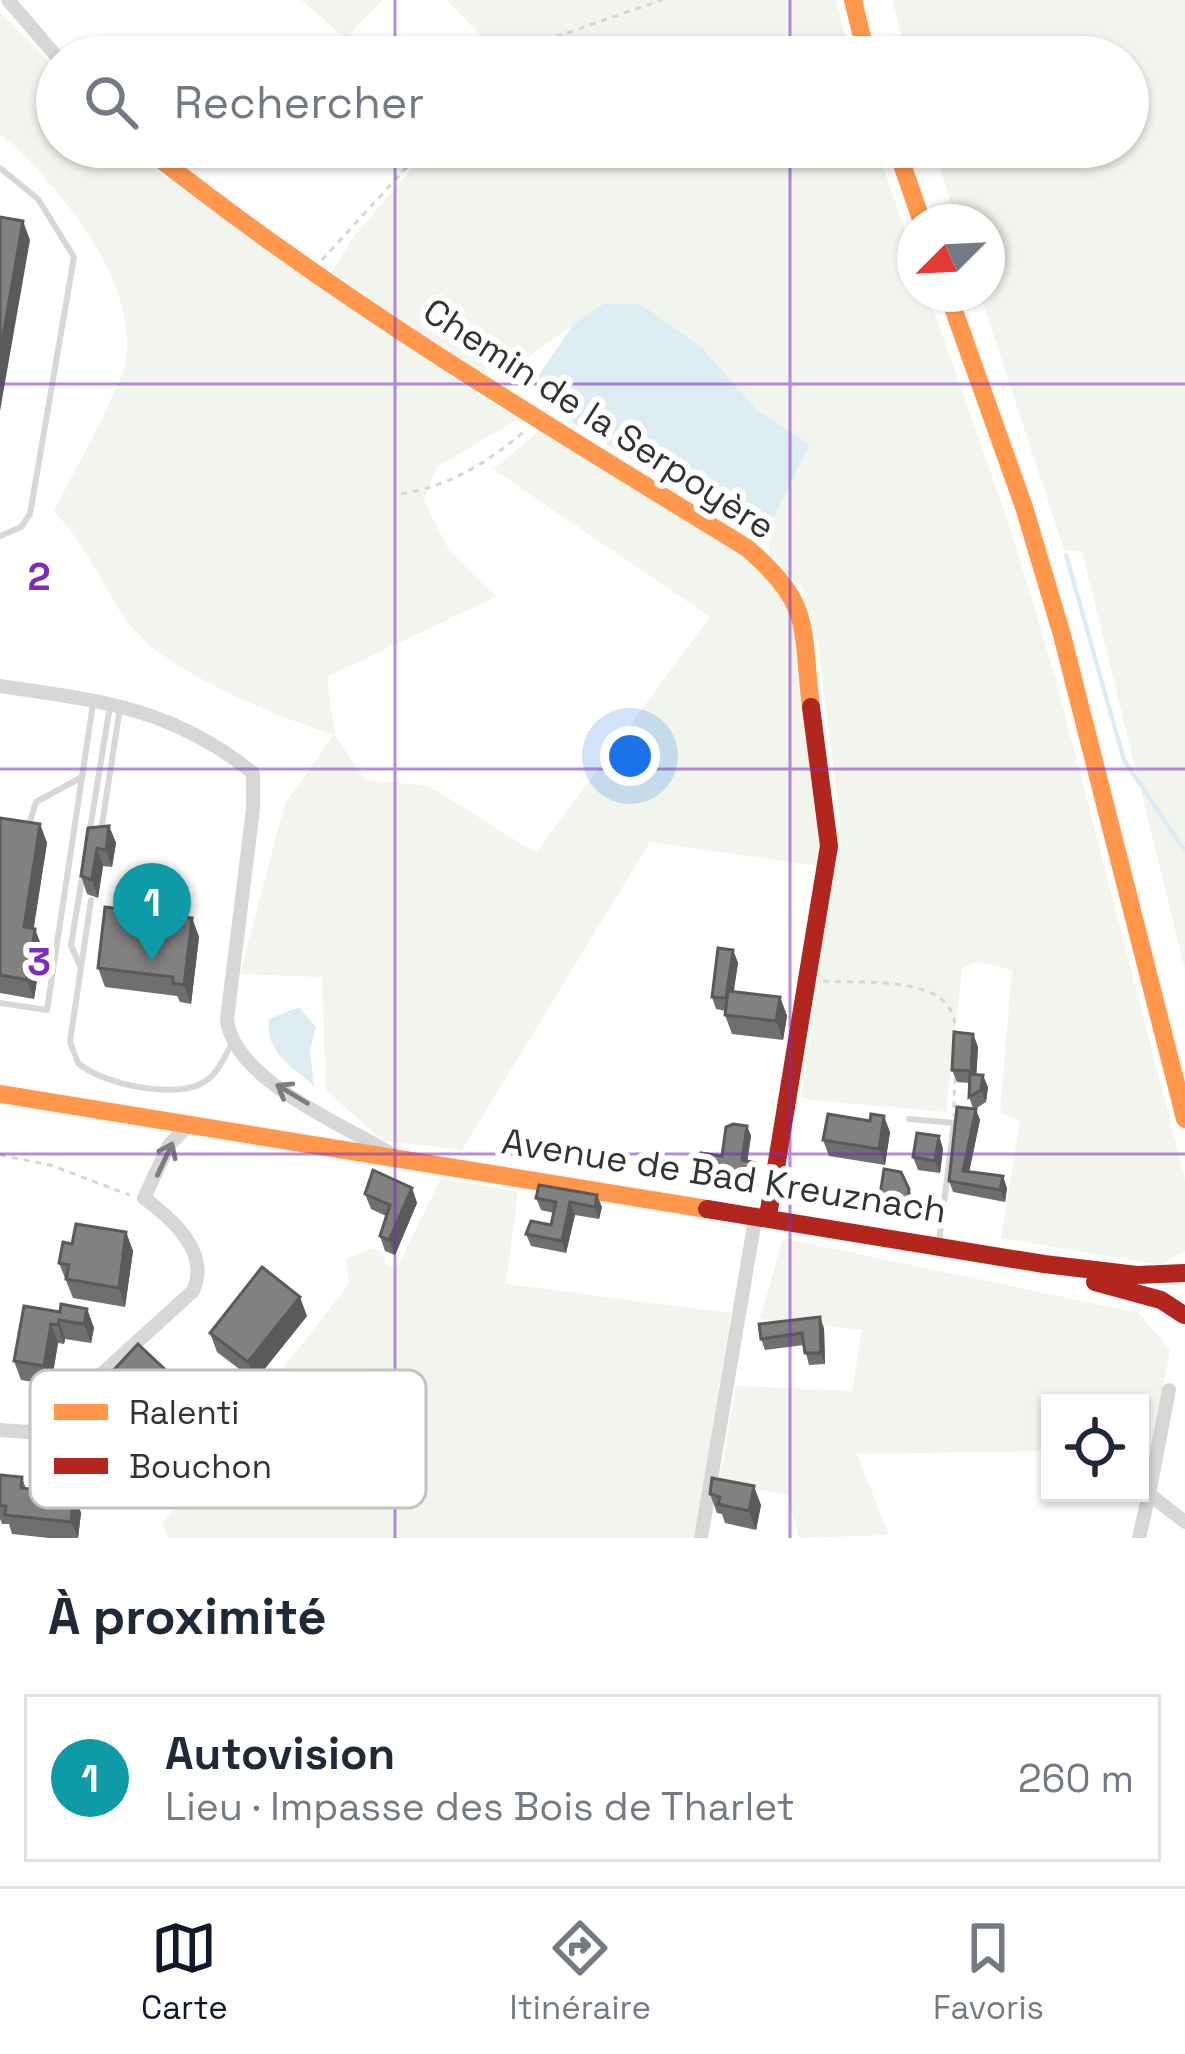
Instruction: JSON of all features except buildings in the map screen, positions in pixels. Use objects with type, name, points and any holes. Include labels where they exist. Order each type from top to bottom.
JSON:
[{"type":"main road","points":[[853,0],[862,36]]},
{"type":"main road","name":"Chemin de la Serpoyère","points":[[174,168],[313,270],[538,420],[747,548],[785,581],[798,601],[828,823],[824,891],[762,1215]]},
{"type":"main road","points":[[903,168],[916,204]]},
{"type":"main road","points":[[954,312],[1024,507],[1062,635],[1185,1119]]},
{"type":"main road","name":"Avenue de Bad Kreuznach","points":[[0,1094],[1044,1264],[1185,1277]]},
{"type":"main road","name":"Avenue de Bad Kreuznach","points":[[1044,1264],[1161,1300],[1185,1316]]},
{"type":"main road","points":[[1185,1277],[1185,1316]]},
{"type":"street","points":[[8,0],[38,36]]},
{"type":"street","points":[[0,686],[116,703],[192,730],[253,773],[253,809],[227,1019],[232,1044],[264,1077],[392,1155]]},
{"type":"street","points":[[106,1370],[193,1291],[200,1272],[193,1251],[166,1214],[144,1198],[170,1145],[190,1124]]},
{"type":"street","points":[[701,1538],[762,1215]]},
{"type":"street","points":[[1169,1390],[1149,1494],[1185,1522]]},
{"type":"street","points":[[0,1430],[30,1431]]},
{"type":"street","points":[[1139,1538],[1147,1502]]},
{"type":"lane","points":[[0,168],[56,222],[75,270],[30,514],[21,527],[0,536]]},
{"type":"lane","points":[[0,1003],[47,1010],[93,700]]},
{"type":"lane","points":[[100,841],[116,703]]},
{"type":"lane","points":[[81,968],[71,945],[116,703]]},
{"type":"lane","points":[[28,832],[32,806],[82,777]]},
{"type":"lane","points":[[91,900],[70,1042],[86,1070],[184,1090],[209,1078],[232,1044]]},
{"type":"lane","points":[[908,1119],[954,1123],[939,1245]]},
{"type":"path","points":[[568,36],[662,0]]},
{"type":"path","points":[[313,270],[406,168]]},
{"type":"path","points":[[401,494],[447,482],[490,460],[538,420]]},
{"type":"path","points":[[808,980],[915,988],[938,997],[955,1022],[954,1123]]},
{"type":"path","points":[[0,1155],[144,1198]]},
{"type":"shaded area","points":[[301,0],[383,0],[343,36]]},
{"type":"shaded area","points":[[446,0],[836,0],[845,36],[481,36]]},
{"type":"shaded area","points":[[892,0],[1185,0],[1185,970],[1082,552],[1064,550],[986,312],[1005,312],[1005,204],[951,204],[940,168],[1149,168],[1149,36],[901,36]]},
{"type":"shaded area","points":[[0,12],[36,49],[36,168],[156,168],[476,394],[519,418],[437,467],[424,501],[447,546],[497,596],[327,677],[335,735],[365,780],[429,786],[536,853],[710,617],[493,469],[542,429],[750,556],[792,600],[824,830],[818,866],[650,842],[462,1150],[384,1141],[326,1091],[322,977],[240,974],[285,803],[334,735],[221,689],[141,638],[54,511],[122,373],[126,329],[119,297],[89,235],[46,179],[0,134]]},
{"type":"shaded area","points":[[413,168],[883,168],[897,207],[897,312],[934,312],[1012,533],[1056,680],[1185,1178],[1185,1251],[1161,1265],[1001,1238],[1020,1120],[1000,1113],[1012,970],[977,962],[962,968],[946,1112],[801,1099],[840,819],[818,643],[804,591],[769,552],[768,530],[809,445],[755,409],[701,348],[603,304],[520,363],[498,353],[481,376],[332,272],[353,237]]},
{"type":"shaded area","points":[[603,304],[640,304],[702,348],[756,409],[809,445],[768,530],[750,531],[580,428],[543,396],[539,375],[573,325]]},
{"type":"shaded area","points":[[299,1007],[316,1027],[310,1050],[314,1086],[275,1050],[269,1031],[269,1019]]},
{"type":"shaded area","points":[[441,1178],[518,1192],[506,1284],[731,1313],[695,1538],[167,1538],[162,1523],[174,1508],[426,1508],[426,1370],[282,1370],[349,1284],[346,1259],[373,1248],[384,1253],[385,1263],[396,1270]]},
{"type":"shaded area","points":[[783,1238],[1139,1313],[1170,1350],[1151,1449],[1149,1394],[1041,1394],[1041,1451],[857,1454],[889,1535],[799,1538],[788,1495],[719,1483],[736,1386],[852,1391],[862,1330],[760,1319]]},
{"type":"waterway","points":[[1066,555],[1124,760],[1185,851]]},
{"type":"traffic: slow","points":[[853,0],[862,36]]},
{"type":"traffic: slow","points":[[172,168],[364,307],[747,548],[794,601],[804,635],[811,707]]},
{"type":"traffic: slow","points":[[903,168],[916,204]]},
{"type":"traffic: slow","points":[[954,312],[1024,507],[1062,635],[1185,1119]]},
{"type":"traffic: slow","points":[[0,1094],[707,1209]]},
{"type":"traffic: jam","points":[[768,1216],[829,846],[811,707]]},
{"type":"traffic: jam","points":[[707,1209],[1044,1264],[1137,1275],[1185,1273]]},
{"type":"traffic: jam","points":[[1095,1282],[1161,1300],[1184,1315]]},
{"type":"place","name":"Autovision","points":[[152,962]]}]
